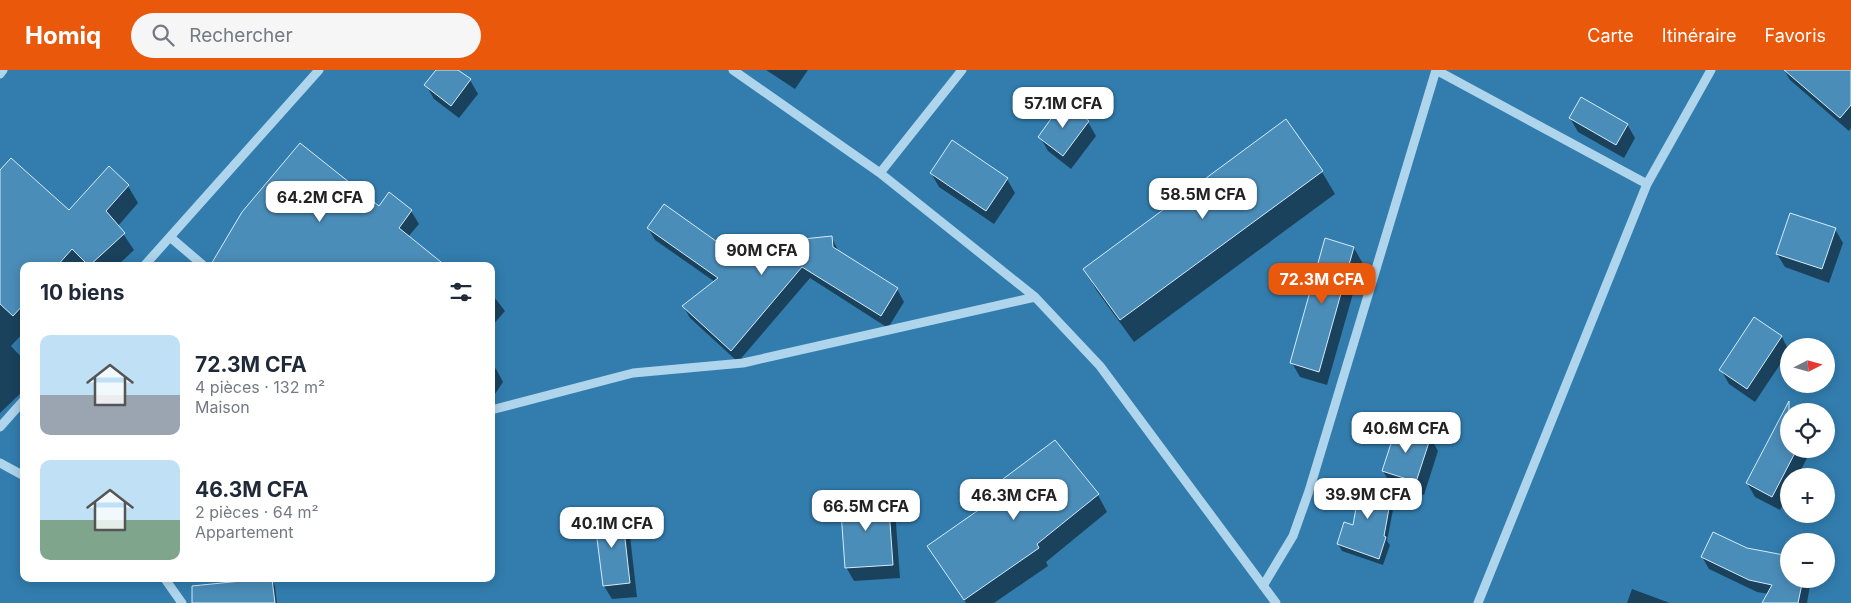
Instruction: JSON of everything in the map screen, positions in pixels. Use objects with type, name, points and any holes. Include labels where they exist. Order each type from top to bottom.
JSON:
[{"type":"street","points":[[0,74],[3,70]]},
{"type":"street","points":[[148,262],[319,70]]},
{"type":"street","points":[[733,70],[880,173],[1035,297],[1100,366],[1276,603]]},
{"type":"street","points":[[880,173],[962,70]]},
{"type":"street","points":[[1263,586],[1293,536],[1309,491],[1436,70],[1647,184]]},
{"type":"street","points":[[1478,603],[1647,184],[1711,70]]},
{"type":"street","points":[[170,237],[199,262]]},
{"type":"street","points":[[495,409],[634,373],[743,363],[1035,297]]},
{"type":"street","points":[[0,427],[20,404]]},
{"type":"street","points":[[0,463],[20,474]]},
{"type":"street","points":[[167,582],[182,603]]},
{"type":"shaded area","points":[[0,70],[1851,70],[1851,603],[0,603]]},
{"type":"building","points":[[436,70],[458,70],[471,79],[451,106],[424,85]]},
{"type":"building","points":[[1784,70],[1851,70],[1851,105],[1840,118]]},
{"type":"building","points":[[1581,97],[1628,124],[1616,145],[1569,118]]},
{"type":"building","points":[[1063,102],[1089,121],[1063,156],[1038,137]]},
{"type":"building","points":[[1286,119],[1323,171],[1120,320],[1083,269]]},
{"type":"building","points":[[952,140],[1008,178],[986,211],[930,173]]},
{"type":"building","points":[[300,143],[379,206],[389,192],[412,210],[399,228],[441,262],[212,262],[242,212]]},
{"type":"building","points":[[11,158],[69,210],[109,166],[129,185],[106,211],[125,233],[93,262],[85,262],[72,249],[61,262],[20,262],[20,308],[13,316],[0,304],[0,170]]},
{"type":"building","points":[[664,204],[751,266],[764,243],[832,236],[833,247],[898,288],[881,316],[802,267],[731,351],[682,306],[718,278],[647,228]]},
{"type":"building","points":[[1790,213],[1836,228],[1822,269],[1776,254]]},
{"type":"building","points":[[1325,238],[1354,247],[1319,372],[1290,363]]},
{"type":"building","points":[[1754,317],[1782,336],[1747,389],[1719,370]]},
{"type":"building","points":[[1780,418],[1780,458],[1792,458],[1787,468],[1780,468],[1780,482],[1772,497],[1746,483]]},
{"type":"building","points":[[1397,425],[1431,436],[1416,482],[1382,471]]},
{"type":"building","points":[[1055,440],[1099,494],[1037,544],[1039,548],[964,600],[927,546],[1010,488],[1003,479]]},
{"type":"building","points":[[1361,480],[1393,486],[1384,536],[1386,537],[1379,559],[1337,544],[1344,522],[1353,525]]},
{"type":"building","points":[[888,495],[893,565],[845,568],[840,498]]},
{"type":"building","points":[[622,512],[630,583],[603,586],[594,515]]},
{"type":"building","points":[[1713,532],[1747,548],[1780,554],[1780,588],[1801,588],[1798,603],[1762,603],[1772,585],[1749,580],[1701,557]]},
{"type":"building","points":[[231,582],[272,582],[275,603],[192,603],[192,586]]}]
